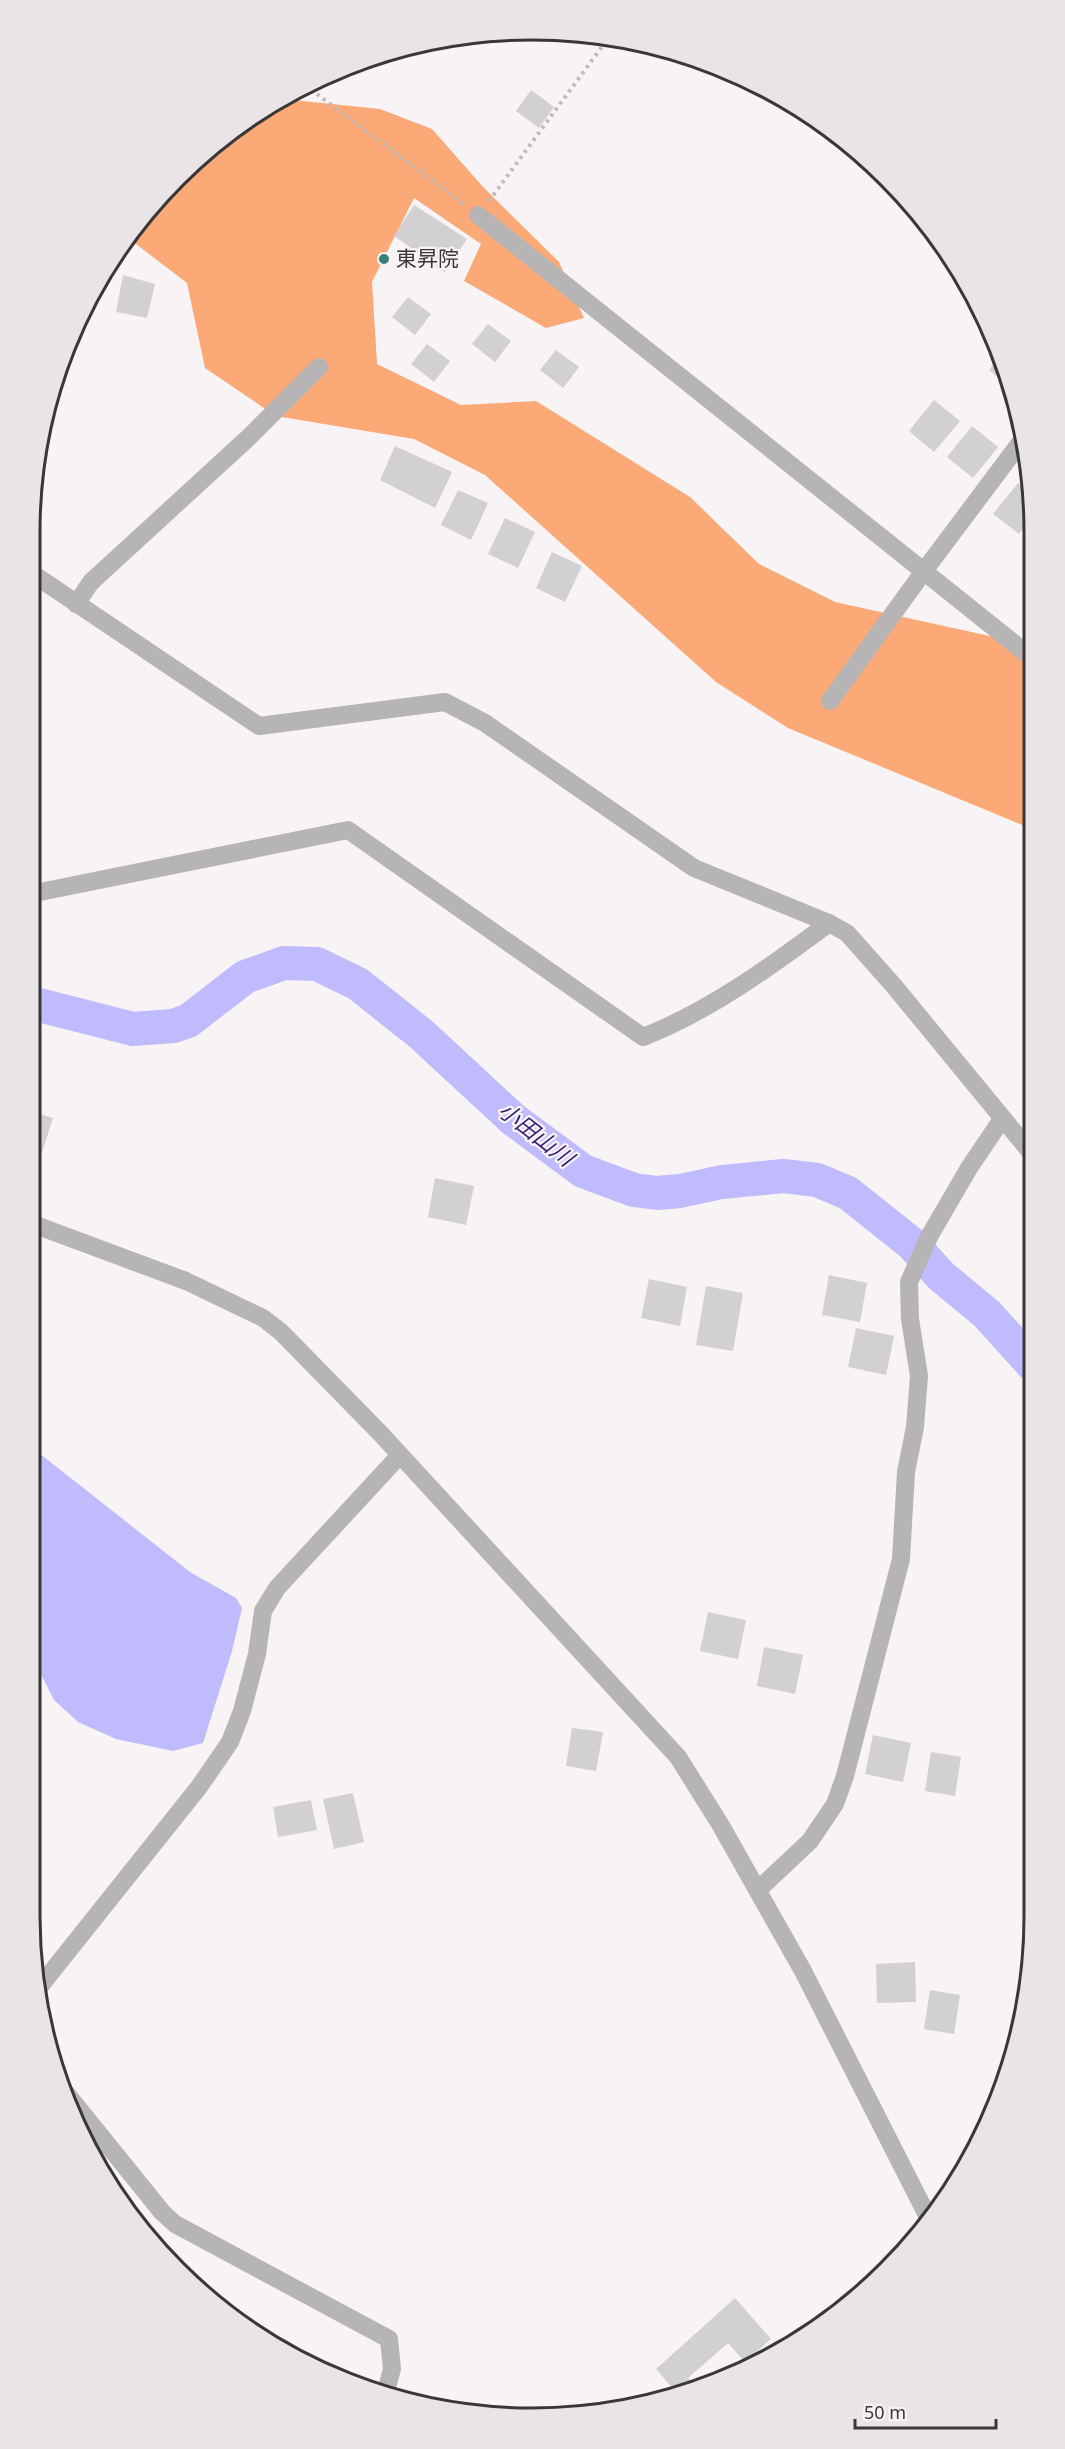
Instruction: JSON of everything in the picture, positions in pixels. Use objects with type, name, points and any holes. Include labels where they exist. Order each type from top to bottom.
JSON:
[{"type":"street","points":[[478,215],[1024,651]]},
{"type":"street","points":[[76,604],[91,582],[247,439],[320,367]]},
{"type":"street","points":[[830,701],[1017,447]]},
{"type":"street","points":[[40,579],[259,726],[445,702],[485,723],[694,868],[829,923],[847,933],[1024,1145]]},
{"type":"street","points":[[40,892],[348,830],[643,1037],[669,1027],[774,964],[829,923]]},
{"type":"street","points":[[758,1890],[810,1841],[835,1804],[845,1776],[901,1559],[906,1472],[915,1427],[920,1376],[910,1319],[909,1282],[930,1235],[969,1168],[1002,1119]]},
{"type":"street","points":[[40,1227],[186,1281],[263,1318],[281,1332],[400,1455],[678,1757],[758,1890],[803,1971],[926,2212]]},
{"type":"street","points":[[45,1980],[199,1787],[230,1742],[242,1711],[257,1654],[262,1611],[277,1588],[400,1455]]},
{"type":"street","points":[[81,2112],[162,2212],[175,2224],[389,2339],[392,2369],[387,2386]]},
{"type":"path","points":[[314,92],[478,215],[602,46]]},
{"type":"shaded area","points":[[297,100],[380,109],[432,129],[484,188],[559,262],[584,318],[546,328],[464,281],[481,244],[414,198],[372,282],[377,364],[461,405],[536,401],[690,497],[759,564],[835,602],[1024,643],[1024,826],[788,728],[716,682],[485,475],[414,439],[276,416],[205,368],[187,283],[135,243],[185,185],[233,142],[259,123]]},
{"type":"shaded area","points":[[40,1454],[190,1572],[236,1598],[242,1608],[232,1651],[203,1743],[173,1751],[116,1739],[78,1722],[54,1700],[40,1673]]},
{"type":"building","points":[[531,90],[554,107],[539,128],[516,111]]},
{"type":"building","points":[[414,205],[467,239],[445,272],[394,236]]},
{"type":"building","points":[[123,275],[155,284],[147,318],[116,312]]},
{"type":"building","points":[[408,297],[431,314],[415,335],[392,317]]},
{"type":"building","points":[[488,324],[511,341],[495,362],[472,344]]},
{"type":"building","points":[[427,344],[450,361],[434,382],[411,364]]},
{"type":"building","points":[[556,350],[579,367],[563,388],[540,370]]},
{"type":"building","points":[[994,364],[1000,379],[989,370]]},
{"type":"building","points":[[934,400],[960,421],[934,452],[909,431]]},
{"type":"building","points":[[972,426],[998,447],[973,478],[947,457]]},
{"type":"building","points":[[395,446],[452,472],[435,508],[380,480]]},
{"type":"building","points":[[1018,483],[1022,486],[1024,528],[1019,534],[993,514]]},
{"type":"building","points":[[458,490],[488,503],[471,540],[441,525]]},
{"type":"building","points":[[505,518],[535,532],[518,568],[488,554]]},
{"type":"building","points":[[552,552],[582,566],[565,602],[536,588]]},
{"type":"building","points":[[40,1114],[53,1118],[40,1156]]},
{"type":"building","points":[[435,1178],[474,1186],[466,1225],[428,1217]]},
{"type":"building","points":[[829,1275],[867,1283],[860,1322],[822,1315]]},
{"type":"building","points":[[649,1279],[687,1287],[680,1326],[641,1318]]},
{"type":"building","points":[[706,1286],[743,1293],[733,1351],[696,1345]]},
{"type":"building","points":[[856,1328],[894,1336],[886,1375],[848,1367]]},
{"type":"building","points":[[708,1612],[746,1620],[738,1659],[700,1651]]},
{"type":"building","points":[[764,1647],[803,1655],[795,1694],[757,1686]]},
{"type":"building","points":[[572,1728],[603,1732],[596,1771],[566,1766]]},
{"type":"building","points":[[873,1735],[911,1743],[903,1782],[865,1774]]},
{"type":"building","points":[[931,1752],[961,1757],[955,1796],[925,1791]]},
{"type":"building","points":[[353,1793],[364,1842],[334,1849],[323,1799]]},
{"type":"building","points":[[311,1800],[317,1830],[278,1837],[273,1807]]},
{"type":"building","points":[[915,1962],[916,2002],[877,2003],[876,1964]]},
{"type":"building","points":[[930,1990],[960,1995],[954,2034],[924,2029]]},
{"type":"building","points":[[735,2298],[771,2339],[744,2361],[728,2343],[688,2378],[691,2382],[672,2388],[656,2369]]},
{"type":"waterway","name":"小田山川","points":[[40,1005],[133,1029],[173,1026],[188,1021],[245,977],[284,963],[317,964],[358,984],[421,1034],[514,1120],[583,1171],[634,1190],[657,1193],[680,1191],[722,1182],[783,1176],[817,1180],[848,1193],[912,1244],[941,1276],[987,1314],[1024,1355]]},
{"type":"place","name":"東昇院","points":[[384,259]]}]
